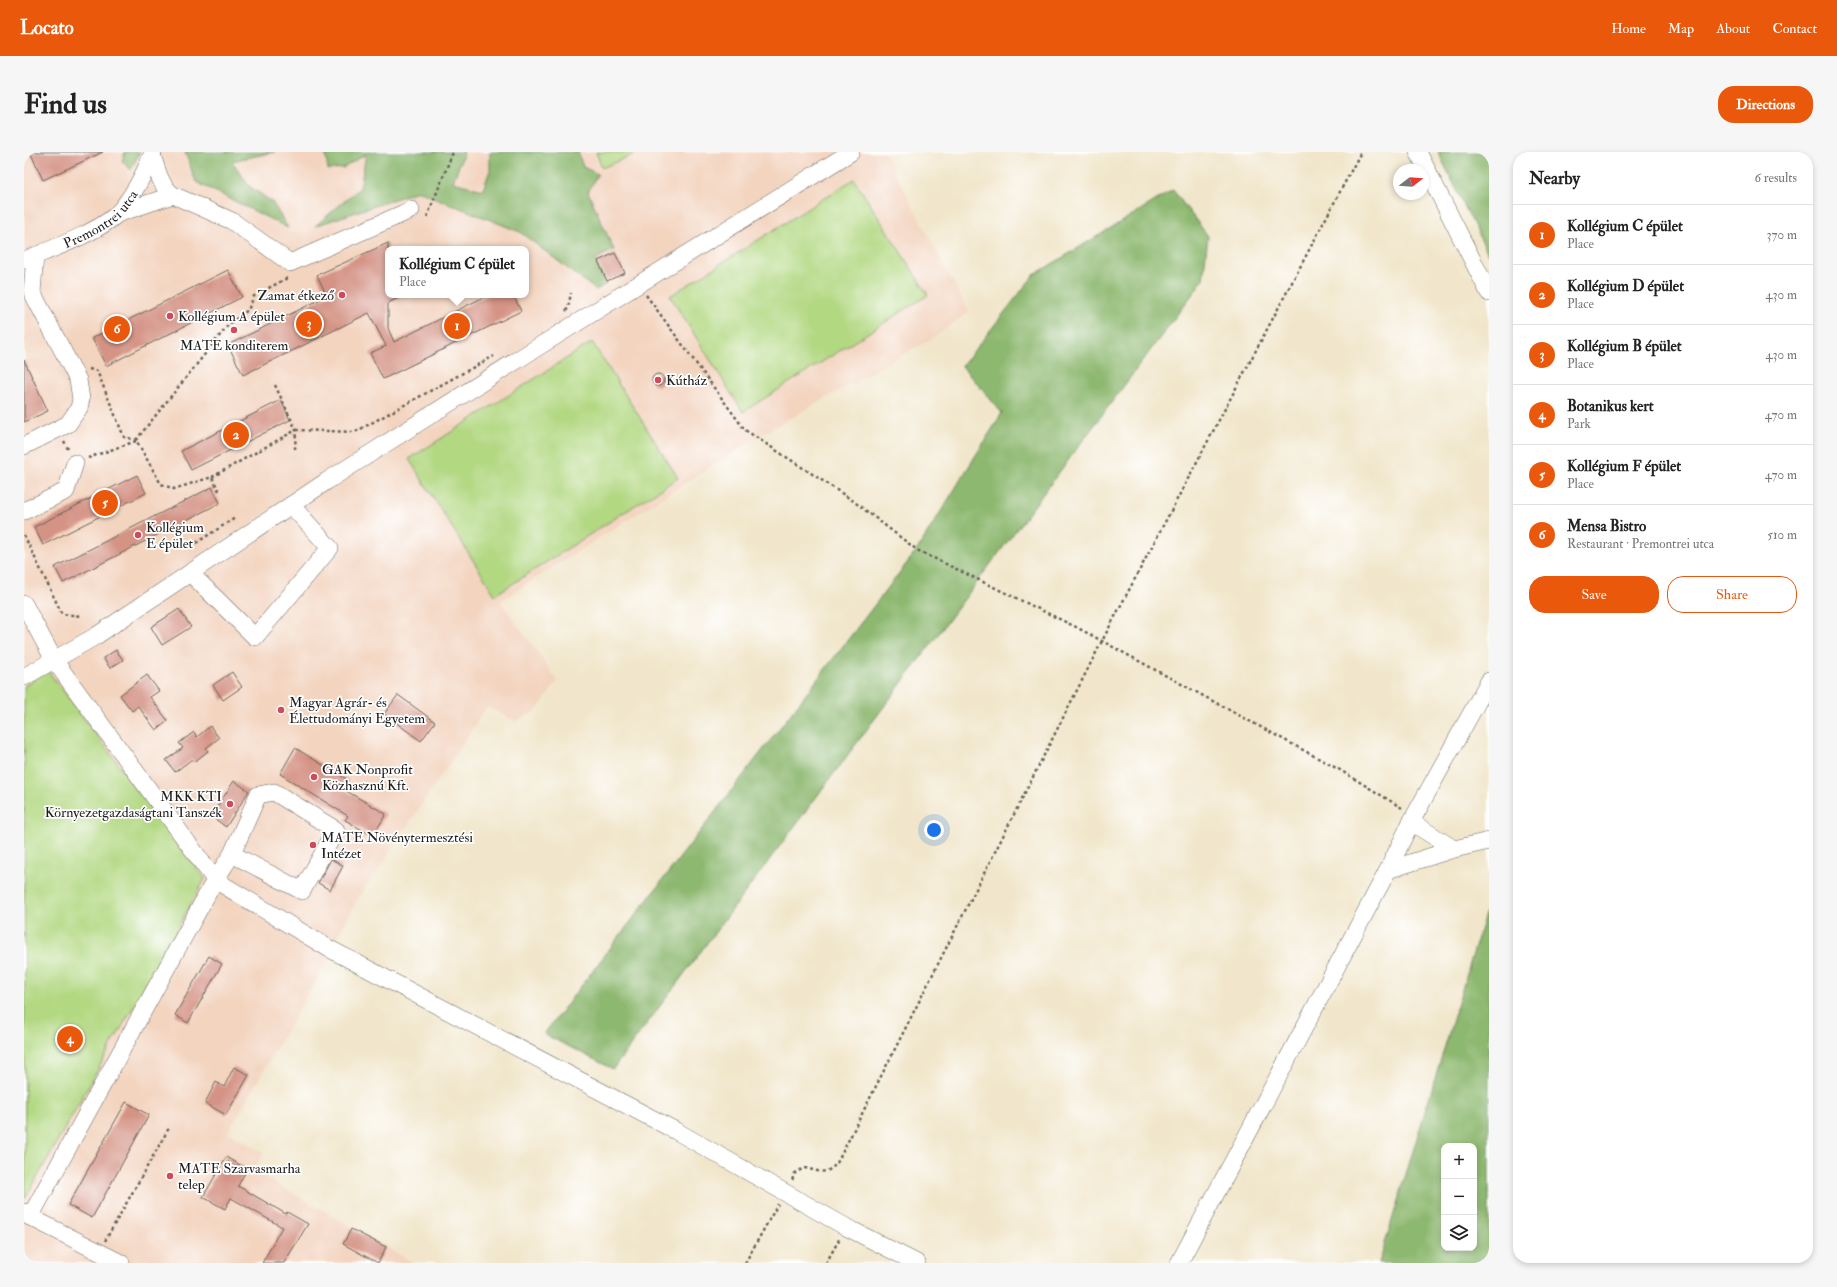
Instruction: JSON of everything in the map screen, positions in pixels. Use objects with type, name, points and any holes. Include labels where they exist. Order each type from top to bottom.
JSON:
[{"type":"street","points":[[1418,152],[1489,293]]},
{"type":"street","points":[[152,153],[163,186],[173,195],[232,222],[290,263],[411,210]]},
{"type":"street","name":"Premontrei utca","points":[[30,258],[98,228],[117,214],[139,186],[152,153]]},
{"type":"street","points":[[24,677],[96,636],[291,505],[522,357],[848,153]]},
{"type":"street","points":[[117,214],[173,195]]},
{"type":"street","points":[[24,446],[68,424],[75,416],[81,399],[78,380],[28,289],[30,258]]},
{"type":"street","points":[[24,511],[66,491],[75,463]]},
{"type":"street","points":[[190,573],[255,637],[330,548],[291,505]]},
{"type":"street","points":[[24,604],[54,660],[215,880],[328,948],[676,1131],[846,1227],[916,1263]]},
{"type":"street","points":[[1179,1263],[1388,870],[1413,819],[1489,681]]},
{"type":"street","points":[[121,1263],[27,1214],[215,880],[232,854],[258,795],[274,792],[336,830],[302,891],[232,854]]},
{"type":"street","points":[[1413,819],[1454,850]]},
{"type":"street","points":[[1388,870],[1489,841]]},
{"type":"path","points":[[427,217],[453,152]]},
{"type":"path","points":[[745,1263],[798,1170],[804,1168],[821,1172],[828,1170],[837,1163],[1102,641],[1361,152]]},
{"type":"path","points":[[58,430],[75,463],[136,440],[229,324],[248,310],[254,296],[291,276],[290,263]]},
{"type":"path","points":[[639,285],[745,430],[852,500],[917,550],[1102,641],[1340,770],[1413,819]]},
{"type":"path","points":[[565,313],[568,308],[571,293]]},
{"type":"path","points":[[70,364],[97,371],[124,437],[136,440],[161,484],[174,489],[212,477],[296,430],[355,432],[495,356]]},
{"type":"path","points":[[275,385],[296,430],[295,449]]},
{"type":"path","points":[[212,477],[219,491]]},
{"type":"path","points":[[196,543],[234,518]]},
{"type":"path","points":[[24,535],[62,614],[82,616]]},
{"type":"path","points":[[99,1252],[169,1128]]},
{"type":"path","points":[[826,1263],[846,1227]]},
{"type":"shaded area","name":"Magyar Agrár- és Élettudományi Egyetem","points":[[24,152],[884,152],[969,312],[936,336],[761,435],[500,601],[558,681],[535,712],[516,721],[487,707],[352,908],[326,963],[228,1132],[263,1153],[254,1171],[414,1263],[24,1263],[24,1199],[205,879],[48,671],[24,686]]},
{"type":"green space","points":[[125,152],[140,152],[131,170],[122,161]]},
{"type":"green space","points":[[185,152],[275,152],[232,161],[249,186],[272,202],[288,228],[196,182]]},
{"type":"green space","points":[[325,152],[464,152],[453,182],[483,190],[490,170],[490,152],[578,152],[583,167],[598,174],[588,192],[614,250],[595,259],[606,284],[596,290],[520,232],[418,191],[315,226],[360,188],[366,154],[343,168],[328,170]]},
{"type":"green space","points":[[596,152],[639,152],[602,168]]},
{"type":"green space","points":[[1438,152],[1489,152],[1489,256]]},
{"type":"green space","points":[[854,179],[928,295],[743,412],[670,296]]},
{"type":"green space","points":[[1173,190],[1208,236],[1203,280],[613,1069],[544,1034],[917,550],[1002,413],[962,366],[1034,275]]},
{"type":"green space","points":[[592,342],[678,478],[495,595],[409,459]]},
{"type":"green space","points":[[48,671],[205,879],[25,1199],[24,686]]},
{"type":"green space","points":[[1489,901],[1489,1263],[1379,1263]]},
{"type":"building","points":[[30,152],[103,152],[43,180]]},
{"type":"building","points":[[388,243],[388,246],[385,246],[385,298],[399,298],[388,303],[388,328],[394,342],[482,298],[514,298],[521,311],[383,379],[370,353],[386,346],[369,313],[243,375],[228,345],[327,296],[317,275]]},
{"type":"building","points":[[615,253],[625,273],[607,281],[598,261]]},
{"type":"building","name":"Kollégium A épület","points":[[228,270],[242,297],[106,366],[92,338]]},
{"type":"building","points":[[24,360],[48,411],[24,422]]},
{"type":"building","name":"Kútház","points":[[656,374],[660,374],[664,380],[660,386],[656,386],[652,382],[652,378]]},
{"type":"building","points":[[281,400],[290,420],[191,470],[181,451]]},
{"type":"building","points":[[137,475],[146,493],[43,545],[34,527]]},
{"type":"building","name":"Kollégium E épület","points":[[212,487],[220,503],[63,583],[55,567]]},
{"type":"building","points":[[179,609],[191,627],[162,645],[151,627]]},
{"type":"building","points":[[116,650],[123,660],[110,668],[103,658]]},
{"type":"building","points":[[232,672],[242,687],[223,700],[213,685]]},
{"type":"building","points":[[147,675],[159,691],[150,697],[168,721],[156,730],[138,706],[132,711],[120,695]]},
{"type":"building","points":[[398,695],[435,722],[421,741],[384,714]]},
{"type":"building","points":[[210,726],[219,738],[206,748],[208,751],[194,762],[192,759],[175,772],[166,760],[183,748],[179,743],[194,732],[197,737]]},
{"type":"building","name":"GAK Nonprofit Közhasznú Kft.","points":[[295,748],[348,780],[343,789],[386,814],[373,836],[345,820],[348,816],[280,774]]},
{"type":"building","name":"MKK KTI Környezetgazdaságtani Tanszék","points":[[234,781],[249,791],[226,827],[211,816]]},
{"type":"building","points":[[331,859],[343,866],[330,890],[318,883]]},
{"type":"building","points":[[209,956],[222,964],[188,1023],[175,1015]]},
{"type":"building","points":[[234,1067],[249,1075],[226,1115],[205,1103],[216,1082],[224,1087]]},
{"type":"building","points":[[126,1102],[149,1115],[92,1218],[68,1205]]},
{"type":"building","points":[[226,1157],[247,1169],[238,1186],[286,1214],[287,1212],[308,1224],[284,1263],[262,1263],[282,1227],[231,1198],[225,1209],[203,1197]]},
{"type":"building","points":[[351,1229],[386,1247],[378,1263],[343,1244]]},
{"type":"place","name":"Zamat étkező","points":[[342,295]]},
{"type":"place","name":"Kollégium A épület","points":[[170,316]]},
{"type":"place","name":"Kollégium B épület","points":[[309,324]]},
{"type":"place","name":"Kollégium C épület","points":[[457,326]]},
{"type":"place","name":"Mensa Bistro","points":[[117,329]]},
{"type":"place","name":"MATE konditerem","points":[[234,330]]},
{"type":"place","name":"Kútház","points":[[658,380]]},
{"type":"place","name":"Kollégium D épület","points":[[236,435]]},
{"type":"place","name":"Kollégium F épület","points":[[105,503]]},
{"type":"place","name":"Kollégium E épület","points":[[138,535]]},
{"type":"place","name":"Magyar Agrár- és Élettudományi Egyetem","points":[[281,710]]},
{"type":"place","name":"GAK Nonprofit Közhasznú Kft.","points":[[314,777]]},
{"type":"place","name":"MKK KTI Környezetgazdaságtani Tanszék","points":[[230,804]]},
{"type":"place","name":"MATE Növénytermesztési Intézet","points":[[313,845]]},
{"type":"place","name":"Botanikus kert","points":[[70,1039]]},
{"type":"place","name":"MATE Szarvasmarha telep","points":[[170,1176]]}]
